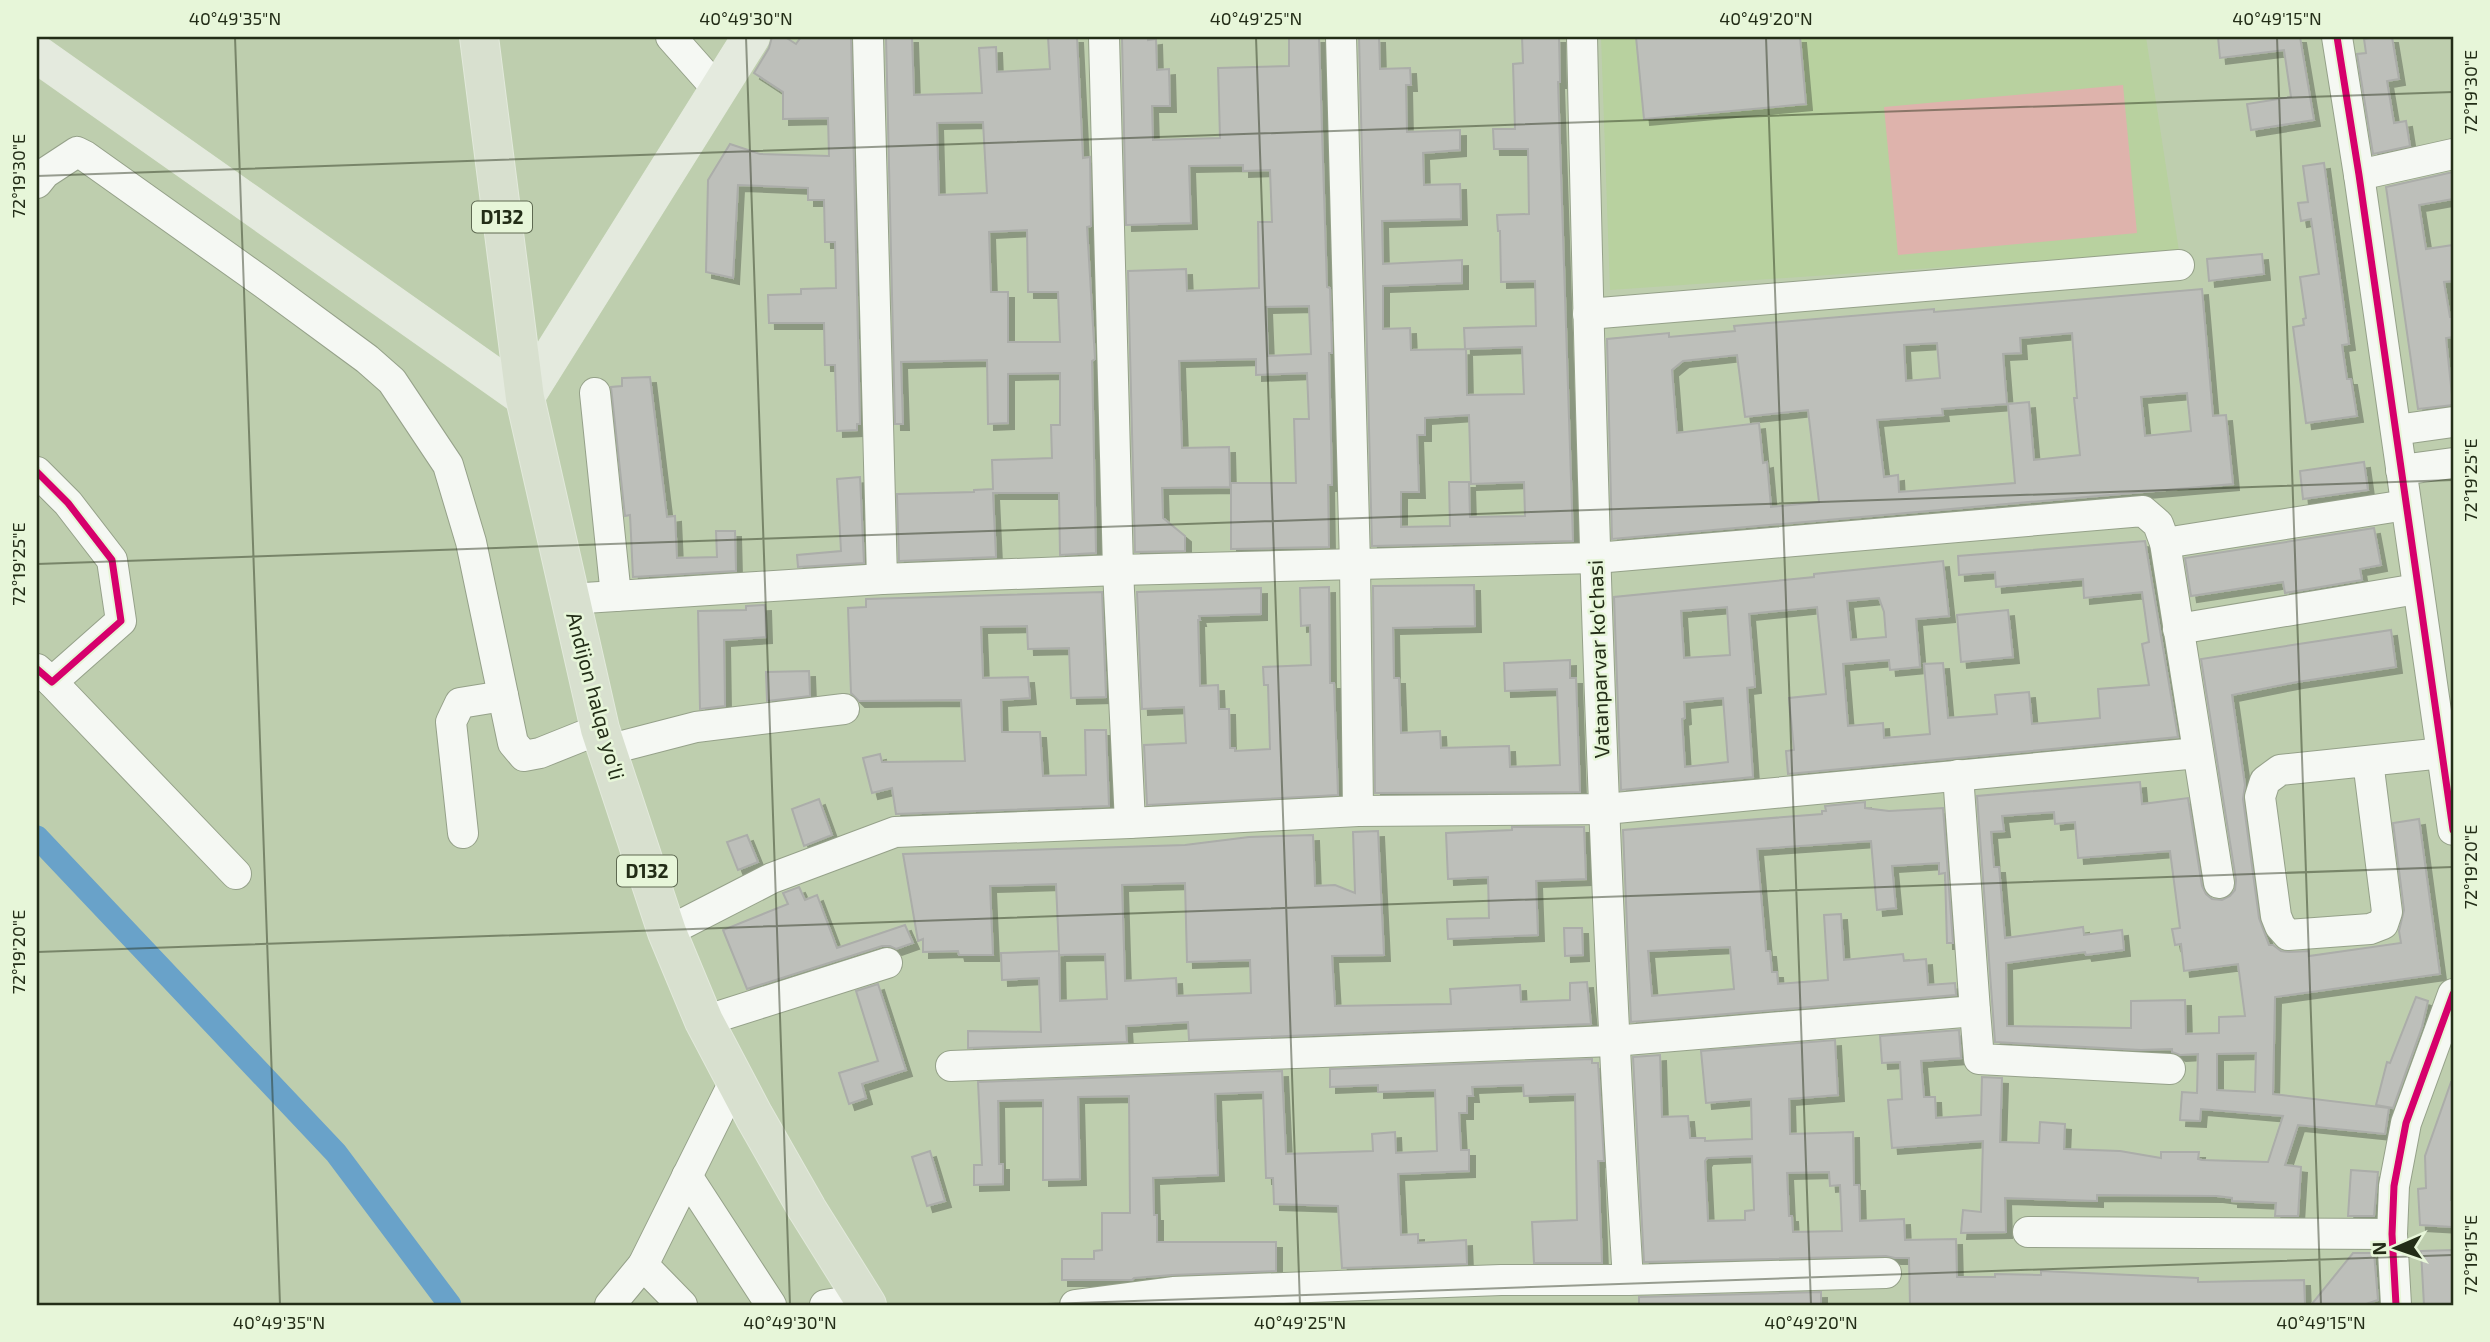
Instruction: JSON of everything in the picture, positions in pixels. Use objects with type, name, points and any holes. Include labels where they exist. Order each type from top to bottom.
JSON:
[{"type":"highway","name":"Andijon halqa yo‘li","points":[[479,37],[524,398],[604,740],[667,932],[704,1021],[807,1209],[864,1302]]},
{"type":"main road","points":[[37,54],[524,398],[751,37]]},
{"type":"street","points":[[671,37],[718,90]]},
{"type":"street","points":[[867,37],[882,579]]},
{"type":"street","points":[[1104,37],[1118,570],[1130,823]]},
{"type":"street","points":[[1341,37],[1355,564],[1358,811]]},
{"type":"street","name":"Vatanparvar ko'chasi","points":[[1582,37],[1588,314],[1605,809],[1614,1041],[1628,1280]]},
{"type":"street","points":[[2340,38],[2453,830]]},
{"type":"street","points":[[37,183],[45,173],[77,152],[85,156],[275,291],[367,359],[392,381],[448,465],[471,542],[513,743],[524,756],[604,740],[844,709]]},
{"type":"street","points":[[2359,174],[2453,154]]},
{"type":"street","points":[[1588,314],[2179,265]]},
{"type":"street","points":[[594,393],[616,596]]},
{"type":"street","points":[[2396,430],[2453,422]]},
{"type":"street","points":[[2401,470],[2453,463]]},
{"type":"street","points":[[37,472],[68,503],[112,560],[121,621],[45,676],[236,874]]},
{"type":"street","points":[[2165,543],[2406,505]]},
{"type":"street","points":[[569,598],[882,579],[1596,558],[2143,511],[2158,524],[2165,543],[2219,883]]},
{"type":"street","points":[[2178,629],[2417,589]]},
{"type":"street","points":[[463,833],[451,722],[460,703],[503,696]]},
{"type":"street","points":[[2368,761],[2387,912],[2382,924],[2370,929],[2288,935],[2276,916],[2260,797],[2265,781],[2280,770],[2443,752]]},
{"type":"street","points":[[667,932],[772,878],[895,832],[1358,811],[1605,809],[2198,753]]},
{"type":"street","points":[[1958,775],[1979,1059],[2170,1069]]},
{"type":"street","points":[[704,1021],[887,963]]},
{"type":"street","points":[[2396,1305],[2392,1234],[2393,1186],[2406,1124],[2453,994]]},
{"type":"street","points":[[951,1066],[1614,1041],[1975,1011]]},
{"type":"street","points":[[610,1305],[643,1265],[735,1080]]},
{"type":"street","points":[[687,1176],[771,1305]]},
{"type":"street","points":[[2028,1232],[2392,1234]]},
{"type":"street","points":[[643,1265],[682,1305]]},
{"type":"street","points":[[1075,1305],[1501,1280],[1628,1280],[1886,1273]]},
{"type":"street","points":[[1501,1280],[1528,1305]]},
{"type":"street","points":[[825,1305],[864,1302]]},
{"type":"shaded area","points":[[1601,37],[2146,37],[2179,251],[1610,290]]},
{"type":"shaded area","points":[[2123,85],[2137,233],[1898,255],[1884,107]]},
{"type":"building","points":[[772,37],[785,37],[796,44],[801,37],[851,37],[860,424],[857,424],[857,430],[837,431],[835,365],[825,365],[824,323],[769,323],[768,295],[801,294],[801,289],[836,288],[835,242],[825,242],[824,200],[808,200],[808,188],[738,185],[733,278],[706,272],[708,180],[730,144],[760,154],[829,156],[828,118],[783,119],[783,92],[754,73],[769,48]]},
{"type":"building","points":[[886,37],[912,37],[914,95],[982,93],[979,48],[996,47],[997,72],[1050,69],[1048,37],[1077,37],[1083,158],[1090,157],[1091,226],[1087,227],[1095,359],[1092,361],[1096,553],[1060,555],[1059,493],[993,493],[996,557],[899,561],[897,494],[993,489],[992,460],[1052,458],[1051,425],[1060,425],[1060,373],[1008,374],[1008,423],[988,424],[987,360],[901,362],[903,424],[895,424]],"holes":[[[983,122],[987,193],[939,195],[937,123]],[[1027,230],[1028,292],[1058,292],[1060,342],[1008,342],[1008,292],[991,292],[989,232]]]},
{"type":"building","points":[[1122,37],[1156,39],[1157,70],[1169,69],[1170,106],[1152,106],[1153,140],[1220,138],[1218,68],[1289,66],[1289,37],[1319,37],[1327,287],[1330,288],[1332,353],[1329,353],[1332,485],[1328,485],[1329,547],[1231,549],[1231,483],[1296,483],[1294,419],[1309,419],[1307,373],[1256,375],[1256,359],[1179,361],[1182,448],[1229,447],[1230,487],[1162,488],[1163,518],[1185,536],[1185,551],[1135,552],[1128,271],[1186,269],[1187,291],[1259,288],[1258,222],[1272,222],[1270,170],[1243,171],[1243,165],[1189,166],[1191,223],[1126,225]],"holes":[[[1309,306],[1311,354],[1268,356],[1266,307]]]},
{"type":"building","points":[[1359,37],[1379,37],[1380,69],[1410,68],[1411,85],[1406,85],[1407,132],[1460,130],[1460,150],[1423,153],[1424,185],[1460,184],[1461,219],[1382,221],[1383,264],[1462,260],[1462,283],[1383,286],[1383,329],[1410,328],[1411,350],[1466,349],[1467,395],[1524,394],[1522,347],[1465,349],[1464,328],[1536,326],[1535,281],[1501,282],[1497,215],[1529,214],[1528,149],[1494,149],[1493,129],[1515,129],[1513,64],[1523,63],[1522,37],[1559,37],[1558,82],[1573,541],[1372,546]],"holes":[[[1469,415],[1471,484],[1524,482],[1525,516],[1470,517],[1469,482],[1449,482],[1450,526],[1401,527],[1401,492],[1419,492],[1417,435],[1425,435],[1425,418]]]},
{"type":"building","points":[[1636,37],[1800,37],[1806,104],[1644,119]]},
{"type":"building","points":[[2218,37],[2300,37],[2314,120],[2251,130],[2247,104],[2291,97],[2284,50],[2220,58]]},
{"type":"building","points":[[2392,37],[2399,79],[2387,81],[2394,123],[2406,121],[2410,146],[2373,154],[2357,54],[2366,53],[2364,39]]},
{"type":"building","points":[[2324,163],[2349,344],[2342,345],[2347,379],[2351,379],[2357,416],[2306,423],[2293,327],[2304,325],[2303,319],[2306,318],[2300,277],[2319,274],[2311,219],[2301,221],[2298,203],[2308,202],[2303,166]]},
{"type":"building","points":[[2453,172],[2453,199],[2419,205],[2426,249],[2453,245],[2453,281],[2444,282],[2450,317],[2453,317],[2453,337],[2446,338],[2453,405],[2418,409],[2386,187]]},
{"type":"building","points":[[2262,254],[2264,274],[2209,281],[2207,259]]},
{"type":"building","points":[[2202,289],[2213,416],[2226,415],[2233,484],[1612,539],[1607,339],[1669,333],[1669,337],[1735,331],[1734,326],[1934,309],[1934,312]],"holes":[[[2072,333],[2077,398],[2074,398],[2080,455],[2034,460],[2029,402],[2008,404],[2015,483],[1899,492],[1898,475],[1884,477],[1877,420],[1943,415],[1942,409],[2007,404],[2003,354],[2021,353],[2020,338]],[[1937,343],[1940,378],[1906,381],[1904,345]],[[1737,355],[1745,417],[1808,410],[1819,502],[1771,507],[1767,462],[1763,463],[1759,423],[1677,433],[1672,370],[1683,361]],[[2187,393],[2191,431],[2145,436],[2141,397]]]},
{"type":"building","points":[[650,377],[667,517],[675,516],[677,558],[717,557],[716,531],[735,531],[736,571],[633,577],[630,515],[625,516],[611,387],[622,386],[622,378]]},
{"type":"building","points":[[2364,462],[2368,490],[2303,499],[2300,471]]},
{"type":"building","points":[[860,477],[864,563],[798,567],[797,555],[841,551],[837,479]]},
{"type":"building","points":[[2374,528],[2381,565],[2360,569],[2362,580],[2285,593],[2283,582],[2191,596],[2185,558]]},
{"type":"building","points":[[2145,541],[2178,737],[1788,774],[1786,751],[1794,750],[1789,698],[1826,694],[1817,607],[1749,614],[1755,687],[1747,688],[1753,777],[1621,790],[1614,597],[1943,561],[1949,616],[1916,619],[1920,667],[1890,670],[1889,660],[1843,664],[1848,726],[1883,723],[1884,738],[1930,734],[1924,664],[1943,663],[1948,718],[1997,714],[1995,695],[2029,692],[2032,724],[2100,718],[2098,689],[2149,685],[2142,644],[2149,642],[2142,592],[2084,598],[2083,579],[1996,587],[1995,572],[1959,575],[1958,556]],"holes":[[[1879,598],[1884,612],[1886,637],[1851,640],[1847,601]],[[1727,607],[1730,655],[1684,658],[1681,611]],[[1723,698],[1728,762],[1685,767],[1682,719],[1685,718],[1684,702]]]},
{"type":"building","points":[[1474,585],[1475,626],[1393,628],[1394,678],[1399,678],[1401,733],[1440,731],[1441,748],[1509,746],[1510,767],[1560,765],[1557,689],[1505,691],[1504,663],[1570,660],[1570,678],[1576,678],[1580,792],[1375,793],[1373,586]]},
{"type":"building","points":[[1329,587],[1330,683],[1334,683],[1338,795],[1147,805],[1144,745],[1186,743],[1184,707],[1142,709],[1137,592],[1261,588],[1261,614],[1199,616],[1198,620],[1200,686],[1218,685],[1219,709],[1229,709],[1230,748],[1235,748],[1235,751],[1270,749],[1268,685],[1264,685],[1263,667],[1311,665],[1310,625],[1301,626],[1300,588]]},
{"type":"building","points":[[1102,592],[1106,697],[1071,698],[1069,648],[1028,649],[1027,626],[981,627],[983,678],[1028,677],[1030,698],[1001,700],[1002,732],[1040,732],[1043,776],[1086,775],[1085,730],[1106,730],[1109,806],[896,814],[892,788],[872,793],[863,758],[880,754],[882,762],[965,761],[961,700],[859,701],[851,693],[848,608],[866,607],[866,599]]},
{"type":"building","points":[[765,605],[766,637],[724,640],[725,706],[700,709],[698,611],[746,610],[746,606]]},
{"type":"building","points":[[2008,610],[2013,657],[1961,662],[1957,615]]},
{"type":"building","points":[[2391,630],[2396,667],[2232,695],[2259,918],[2269,945],[2281,951],[2309,951],[2309,956],[2401,943],[2399,931],[2404,910],[2393,823],[2419,819],[2440,974],[2275,997],[2273,1094],[2389,1108],[2385,1134],[2298,1125],[2285,1165],[2301,1167],[2298,1216],[2275,1216],[2276,1203],[2232,1201],[2232,1198],[2217,1196],[2097,1195],[2097,1201],[2005,1198],[2006,1232],[1961,1233],[1963,1210],[1981,1212],[1983,1141],[1892,1148],[1888,1100],[1902,1099],[1900,1062],[1882,1063],[1880,1036],[1959,1030],[1961,1058],[1921,1061],[1924,1097],[1935,1097],[1936,1118],[1981,1115],[1982,1077],[2002,1078],[2000,1142],[2039,1143],[2040,1122],[2065,1124],[2064,1149],[2120,1151],[2161,1158],[2161,1152],[2199,1152],[2198,1159],[2202,1160],[2268,1162],[2283,1116],[2201,1109],[2200,1121],[2180,1120],[2182,1092],[2197,1093],[2198,1054],[2180,1055],[2172,1052],[2172,1049],[2141,1050],[1995,1042],[1977,796],[2140,782],[2142,804],[2188,798],[2202,886],[2206,894],[2212,899],[2222,900],[2235,890],[2236,880],[2201,659]],"holes":[[[2054,812],[2055,824],[2075,822],[2078,858],[2170,851],[2180,928],[2172,929],[2175,945],[2181,944],[2184,971],[2238,964],[2245,1016],[2219,1017],[2219,1033],[2186,1034],[2185,1000],[2131,1001],[2131,1028],[2007,1026],[2006,963],[2085,952],[2086,955],[2124,950],[2122,930],[2084,935],[2083,927],[2005,938],[1999,867],[1994,867],[1991,832],[2004,831],[2002,816]],[[2256,1053],[2255,1092],[2217,1090],[2217,1054]]]},
{"type":"building","points":[[809,671],[810,696],[767,701],[766,672]]},
{"type":"building","points":[[819,799],[832,835],[804,846],[792,809]]},
{"type":"building","points":[[1865,802],[1865,808],[1889,811],[1943,808],[1953,943],[1947,943],[1945,873],[1939,874],[1939,863],[1892,866],[1896,908],[1877,910],[1871,841],[1757,849],[1766,951],[1770,951],[1772,972],[1777,972],[1778,984],[1828,980],[1824,915],[1841,914],[1844,960],[1903,954],[1904,961],[1926,959],[1928,985],[1955,983],[1956,995],[1631,1022],[1623,830],[1822,814],[1822,811],[1826,811],[1825,806]],"holes":[[[1730,947],[1734,989],[1652,996],[1648,951]]]},
{"type":"building","points":[[1512,827],[1584,827],[1586,879],[1536,881],[1538,935],[1448,939],[1447,919],[1489,918],[1488,877],[1448,879],[1446,833],[1512,830]]},
{"type":"building","points":[[1378,831],[1384,955],[1332,956],[1335,1006],[1451,1004],[1450,989],[1520,985],[1521,1002],[1570,1000],[1570,983],[1587,982],[1591,1024],[1189,1040],[1188,1022],[1126,1026],[1127,1042],[968,1048],[968,1031],[1041,1032],[1039,978],[1002,980],[1001,953],[1059,951],[1056,884],[990,886],[993,955],[959,955],[958,951],[923,952],[923,939],[918,941],[903,854],[1185,845],[1249,837],[1313,835],[1315,886],[1335,885],[1355,893],[1353,832]],"holes":[[[1185,883],[1187,962],[1250,960],[1251,993],[1177,996],[1176,978],[1125,981],[1122,885]],[[1105,954],[1107,999],[1060,1001],[1059,955]]]},
{"type":"building","points":[[747,835],[758,862],[738,870],[727,842]]},
{"type":"building","points":[[799,887],[805,900],[817,895],[837,948],[905,925],[913,943],[896,949],[882,946],[747,989],[723,930],[788,904],[783,893]]},
{"type":"building","points":[[1564,928],[1582,928],[1583,955],[1565,956]]},
{"type":"building","points":[[878,984],[906,1070],[862,1084],[866,1098],[849,1104],[839,1073],[878,1061],[856,991]]},
{"type":"building","points":[[2416,997],[2428,1001],[2422,1027],[2393,1108],[2376,1105],[2387,1062],[2390,1063]]},
{"type":"building","points":[[1835,1040],[1838,1095],[1789,1099],[1790,1134],[1853,1132],[1854,1185],[1859,1185],[1860,1221],[1904,1219],[1905,1240],[1956,1239],[1957,1277],[2041,1275],[2041,1271],[2198,1278],[2198,1282],[2304,1280],[2305,1305],[1910,1305],[1909,1258],[1886,1256],[1644,1262],[1633,1057],[1660,1055],[1662,1117],[1688,1116],[1690,1138],[1705,1138],[1705,1141],[1752,1139],[1751,1099],[1706,1103],[1701,1051]],"holes":[[[1752,1156],[1754,1210],[1745,1211],[1745,1220],[1708,1221],[1707,1158]],[[1829,1172],[1830,1186],[1840,1185],[1842,1231],[1793,1232],[1792,1216],[1789,1216],[1787,1173]]]},
{"type":"building","points":[[1592,1059],[1592,1063],[1598,1063],[1604,1161],[1598,1161],[1602,1263],[1534,1263],[1532,1222],[1577,1220],[1575,1094],[1524,1096],[1523,1085],[1472,1087],[1473,1096],[1467,1096],[1467,1113],[1459,1113],[1461,1150],[1469,1150],[1469,1171],[1398,1174],[1401,1235],[1418,1234],[1418,1243],[1466,1240],[1467,1264],[1342,1268],[1338,1206],[1274,1204],[1273,1178],[1266,1178],[1263,1092],[1215,1094],[1218,1175],[1153,1178],[1154,1215],[1157,1215],[1157,1242],[1276,1242],[1276,1271],[1172,1275],[1132,1280],[1062,1280],[1062,1259],[1094,1259],[1094,1251],[1102,1250],[1102,1213],[1130,1213],[1129,1096],[1078,1097],[1080,1179],[1043,1180],[1043,1100],[998,1101],[999,1164],[1003,1164],[1003,1184],[974,1185],[974,1165],[982,1165],[978,1082],[1282,1071],[1286,1154],[1373,1151],[1372,1134],[1395,1132],[1396,1153],[1437,1151],[1435,1090],[1378,1092],[1378,1085],[1330,1087],[1330,1069]]},
{"type":"building","points":[[2451,1082],[2453,1227],[2420,1225],[2418,1189],[2426,1188],[2425,1156]]},
{"type":"building","points":[[930,1151],[945,1201],[927,1206],[912,1157]]},
{"type":"building","points":[[2351,1170],[2378,1172],[2374,1216],[2348,1216]]},
{"type":"building","points":[[2453,1250],[2453,1305],[2424,1305],[2421,1251]]},
{"type":"building","points":[[2353,1253],[2374,1253],[2378,1300],[2363,1305],[2311,1305]]},
{"type":"building","points":[[1821,1292],[1821,1305],[1639,1305],[1639,1297]]},
{"type":"waterway","points":[[37,837],[336,1153],[450,1305]]},
{"type":"cycle path","points":[[2337,37],[2453,830]]},
{"type":"cycle path","points":[[37,472],[68,503],[112,560],[121,621],[52,682],[37,669]]},
{"type":"cycle path","points":[[2396,1305],[2392,1234],[2394,1186],[2406,1123],[2453,994]]}]
